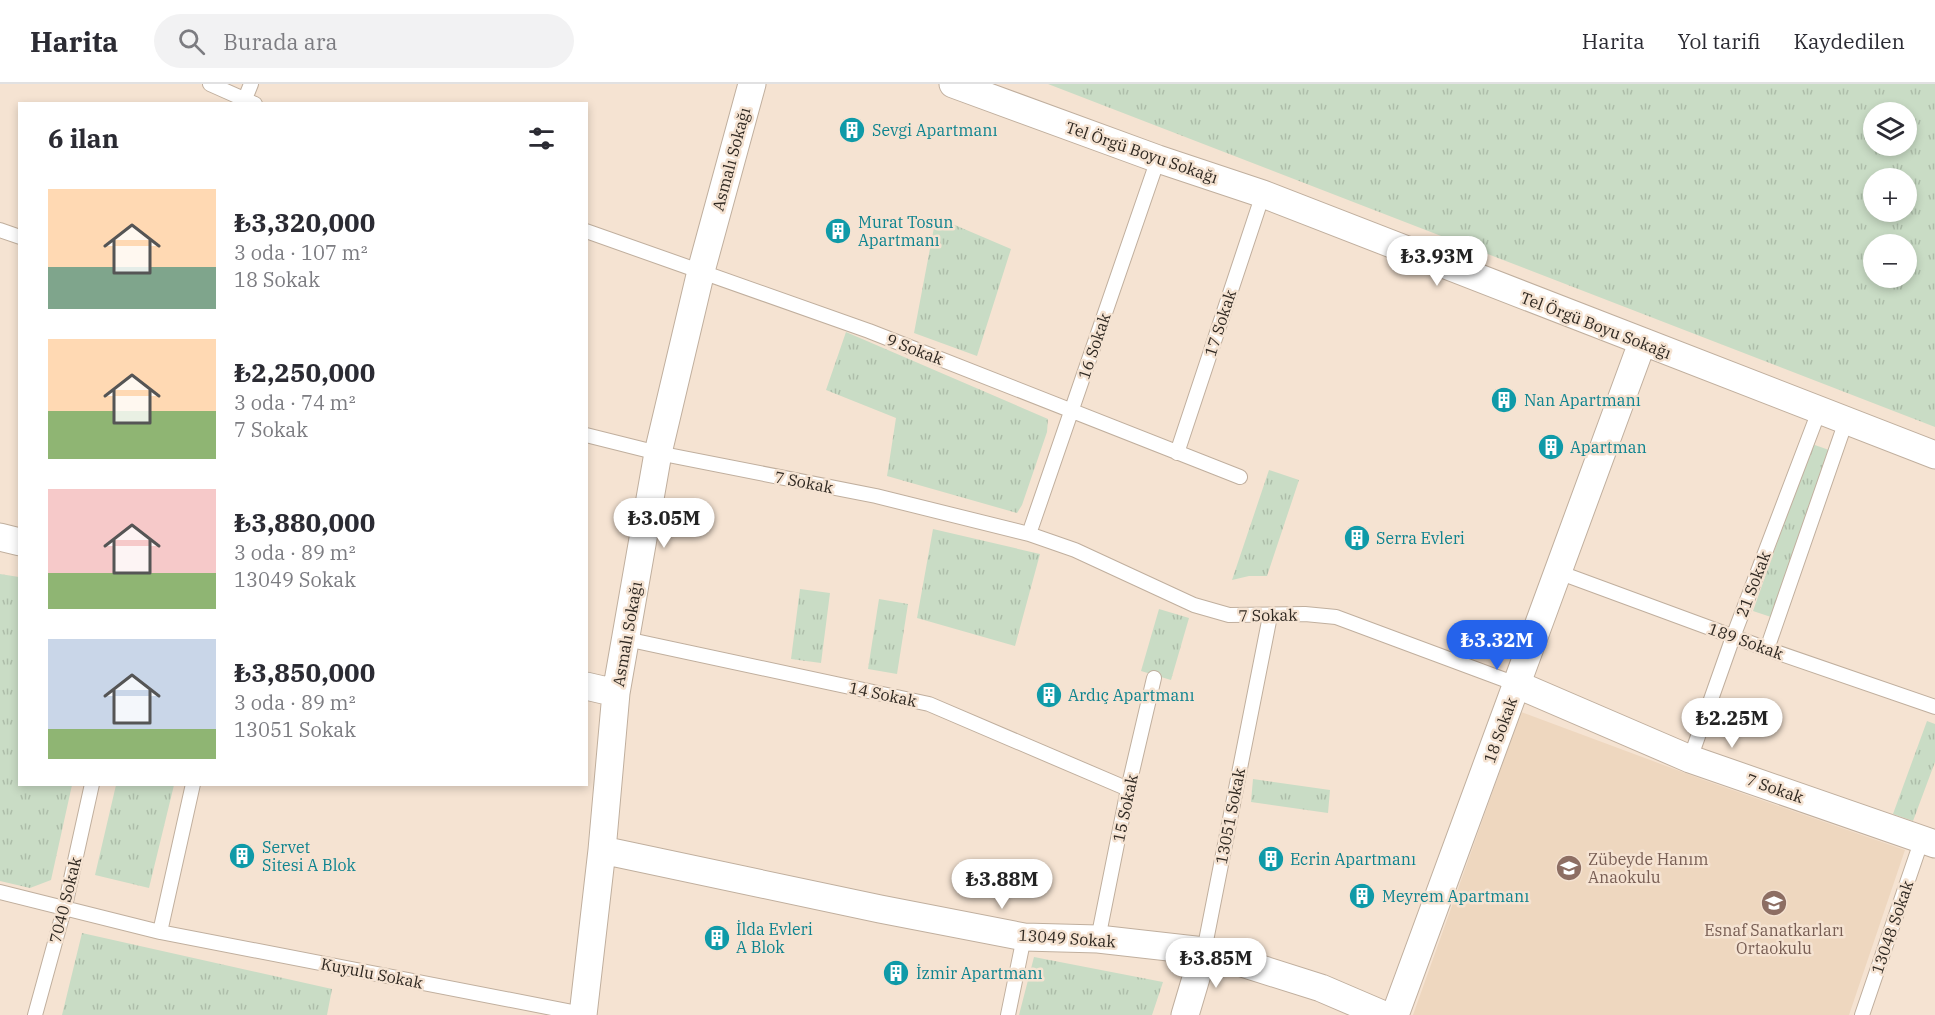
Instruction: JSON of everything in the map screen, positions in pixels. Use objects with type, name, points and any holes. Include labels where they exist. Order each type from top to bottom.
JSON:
[{"type":"street","name":"Asmalı Sokağı","points":[[583,1015],[602,850],[616,693],[658,453],[700,271],[752,84]]},
{"type":"street","name":"Tel Örgü Boyu Sokağı","points":[[953,84],[1158,159],[1263,194],[1935,455]]},
{"type":"street","name":"18 Sokak","points":[[1395,1015],[1642,343]]},
{"type":"street","points":[[0,537],[18,542]]},
{"type":"street","name":"7 Sokak","points":[[1516,684],[1690,759],[1928,841]]},
{"type":"street","points":[[588,686],[616,693]]},
{"type":"street","name":"13049 Sokak","points":[[602,850],[1024,937],[1098,939],[1204,951],[1321,988],[1384,1015]]},
{"type":"street","name":"13051 Sokak","points":[[1185,1015],[1204,951]]},
{"type":"lane","points":[[210,84],[248,102],[250,84]]},
{"type":"lane","name":"16 Sokak","points":[[1029,534],[1158,159]]},
{"type":"lane","name":"17 Sokak","points":[[1177,453],[1263,194]]},
{"type":"lane","points":[[0,230],[18,236]]},
{"type":"lane","name":"9 Sokak","points":[[588,232],[869,331],[1240,477]]},
{"type":"lane","name":"21 Sokak","points":[[1690,759],[1733,637],[1819,411]]},
{"type":"lane","name":"21 Sokak","points":[[1767,649],[1846,421]]},
{"type":"lane","name":"7 Sokak","points":[[588,436],[658,453],[876,496],[1029,534],[1075,550],[1194,605],[1228,615],[1336,616],[1516,684]]},
{"type":"lane","name":"189 Sokak","points":[[1558,572],[1733,637],[1935,707]]},
{"type":"lane","name":"13051 Sokak","points":[[1204,951],[1270,616]]},
{"type":"lane","name":"14 Sokak","points":[[626,639],[930,704],[1128,789]]},
{"type":"lane","name":"15 Sokak","points":[[1098,939],[1128,789],[1154,678]]},
{"type":"lane","name":"7040 Sokak","points":[[35,1015],[65,906],[92,786]]},
{"type":"lane","points":[[160,932],[193,786]]},
{"type":"lane","name":"13048 Sokak","points":[[1862,1015],[1928,841]]},
{"type":"lane","name":"Kuyulu Sokak","points":[[0,892],[65,906],[160,932],[583,1015]]},
{"type":"lane","points":[[1008,1015],[1024,937]]},
{"type":"shaded area","points":[[1521,712],[1704,780],[1905,850],[1849,1015],[1413,1015]]},
{"type":"green space","points":[[1048,84],[1935,84],[1935,427]]},
{"type":"green space","points":[[936,217],[1011,249],[977,356],[914,333]]},
{"type":"green space","points":[[846,332],[1048,419],[1047,432],[1022,505],[1017,513],[887,476],[896,418],[826,390]]},
{"type":"green space","points":[[1812,444],[1829,450],[1771,617],[1753,611]]},
{"type":"green space","points":[[1269,470],[1299,480],[1267,576],[1249,576],[1232,580]]},
{"type":"green space","points":[[933,529],[1040,554],[1015,646],[917,618]]},
{"type":"green space","points":[[0,574],[18,577],[18,786],[72,786],[51,880],[30,888],[0,881]]},
{"type":"green space","points":[[800,589],[830,593],[821,663],[791,659]]},
{"type":"green space","points":[[879,599],[908,604],[897,674],[868,669]]},
{"type":"green space","points":[[1159,609],[1189,618],[1171,680],[1141,671]]},
{"type":"green space","points":[[1927,721],[1935,724],[1935,762],[1913,821],[1893,814]]},
{"type":"green space","points":[[1253,779],[1330,790],[1328,813],[1251,802]]},
{"type":"green space","points":[[116,786],[174,786],[149,888],[95,875]]},
{"type":"green space","points":[[82,933],[332,989],[327,1015],[62,1015]]},
{"type":"green space","points":[[1034,957],[1163,982],[1152,1015],[1019,1015]]},
{"type":"place","name":"Sevgi Apartmanı","points":[[852,130]]},
{"type":"place","name":"Murat Tosun Apartmanı","points":[[838,231]]},
{"type":"place","name":"Nan Apartmanı","points":[[1504,400]]},
{"type":"place","name":"Apartman","points":[[1551,447]]},
{"type":"place","name":"Serra Evleri","points":[[1357,538]]},
{"type":"place","name":"Ardıç Apartmanı","points":[[1049,695]]},
{"type":"place","name":"Servet Sitesi A Blok","points":[[242,856]]},
{"type":"place","name":"Ecrin Apartmanı","points":[[1271,859]]},
{"type":"place","name":"Zübeyde Hanım Anaokulu","points":[[1569,868]]},
{"type":"place","name":"Meyrem Apartmanı","points":[[1362,896]]},
{"type":"place","name":"Esnaf Sanatkarları Ortaokulu","points":[[1774,903]]},
{"type":"place","name":"İlda Evleri A Blok","points":[[717,938]]},
{"type":"place","name":"İzmir Apartmanı","points":[[896,973]]}]
